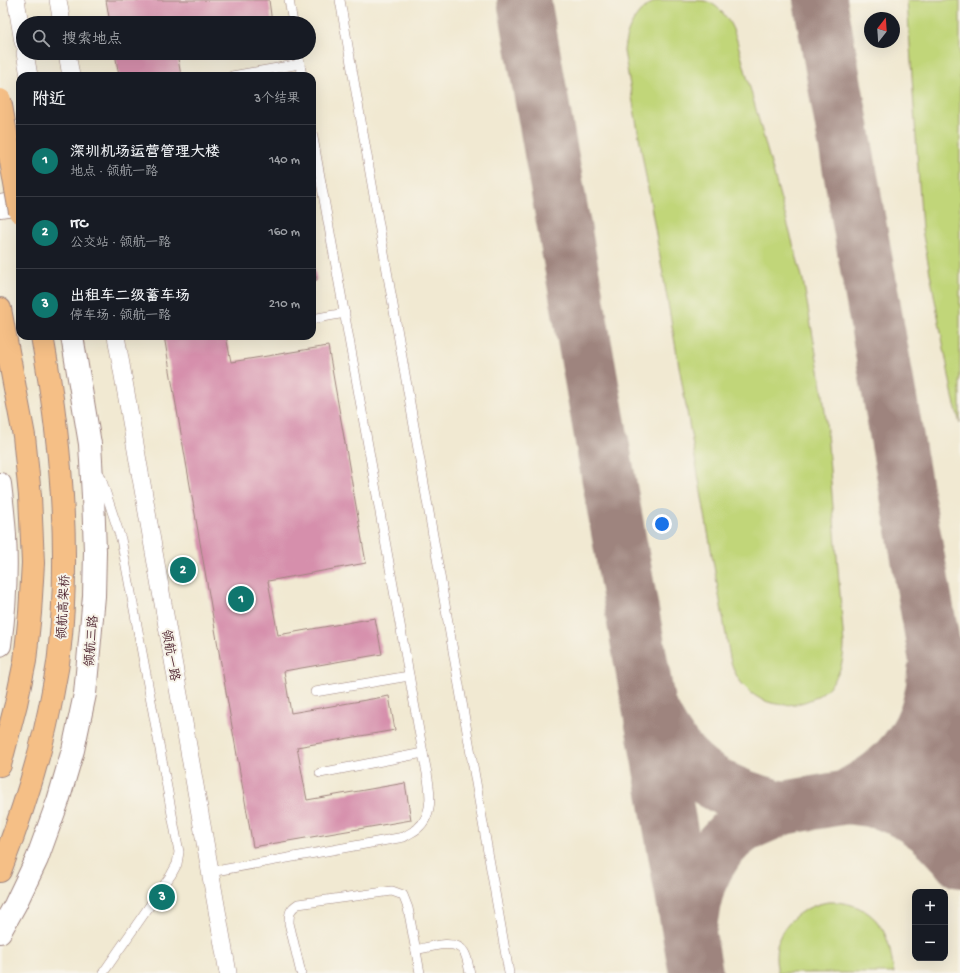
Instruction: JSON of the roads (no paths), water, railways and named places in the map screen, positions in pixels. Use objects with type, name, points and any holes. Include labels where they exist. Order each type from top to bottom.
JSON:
[{"type":"main road","points":[[0,100],[16,190]]},
{"type":"main road","points":[[0,309],[24,436],[30,496],[33,563],[30,613],[22,675],[0,764]]},
{"type":"main road","name":"领航高架桥","points":[[0,871],[18,825],[36,767],[50,712],[59,657],[64,593],[62,487],[43,340]]},
{"type":"street","points":[[16,0],[19,16]]},
{"type":"street","points":[[58,0],[61,16]]},
{"type":"street","points":[[26,60],[28,72]]},
{"type":"street","points":[[68,60],[70,72]]},
{"type":"street","points":[[0,206],[16,204]]},
{"type":"street","name":"领航三路","points":[[0,932],[16,905],[37,859],[58,802],[73,750],[85,694],[94,588],[93,496],[90,444],[73,340]]},
{"type":"street","name":"领航一路","points":[[117,340],[228,973]]},
{"type":"street","points":[[0,484],[5,535],[5,557],[3,624],[0,645]]},
{"type":"lane","points":[[289,0],[292,16]]},
{"type":"lane","points":[[340,0],[509,973]]},
{"type":"lane","points":[[299,60],[301,72]]},
{"type":"lane","points":[[255,72],[300,64]]},
{"type":"lane","points":[[210,872],[404,837],[418,828],[425,818],[430,805],[430,791],[316,154]]},
{"type":"lane","points":[[316,187],[322,186]]},
{"type":"lane","points":[[316,318],[344,313]]},
{"type":"lane","points":[[90,444],[121,539],[180,852],[177,864],[171,875],[103,973]]},
{"type":"lane","points":[[315,692],[409,676]]},
{"type":"lane","points":[[320,773],[423,753]]},
{"type":"lane","points":[[301,973],[289,923],[289,915],[292,908],[298,904],[392,890],[403,895],[408,908],[420,973]]},
{"type":"lane","points":[[416,950],[446,944],[455,945],[463,950],[467,959],[470,973]]},
{"type":"place","name":"ITC","points":[[183,570]]},
{"type":"place","name":"深圳机场运营管理大楼","points":[[241,599]]},
{"type":"place","name":"出租车二级蓄车场","points":[[162,897]]}]
